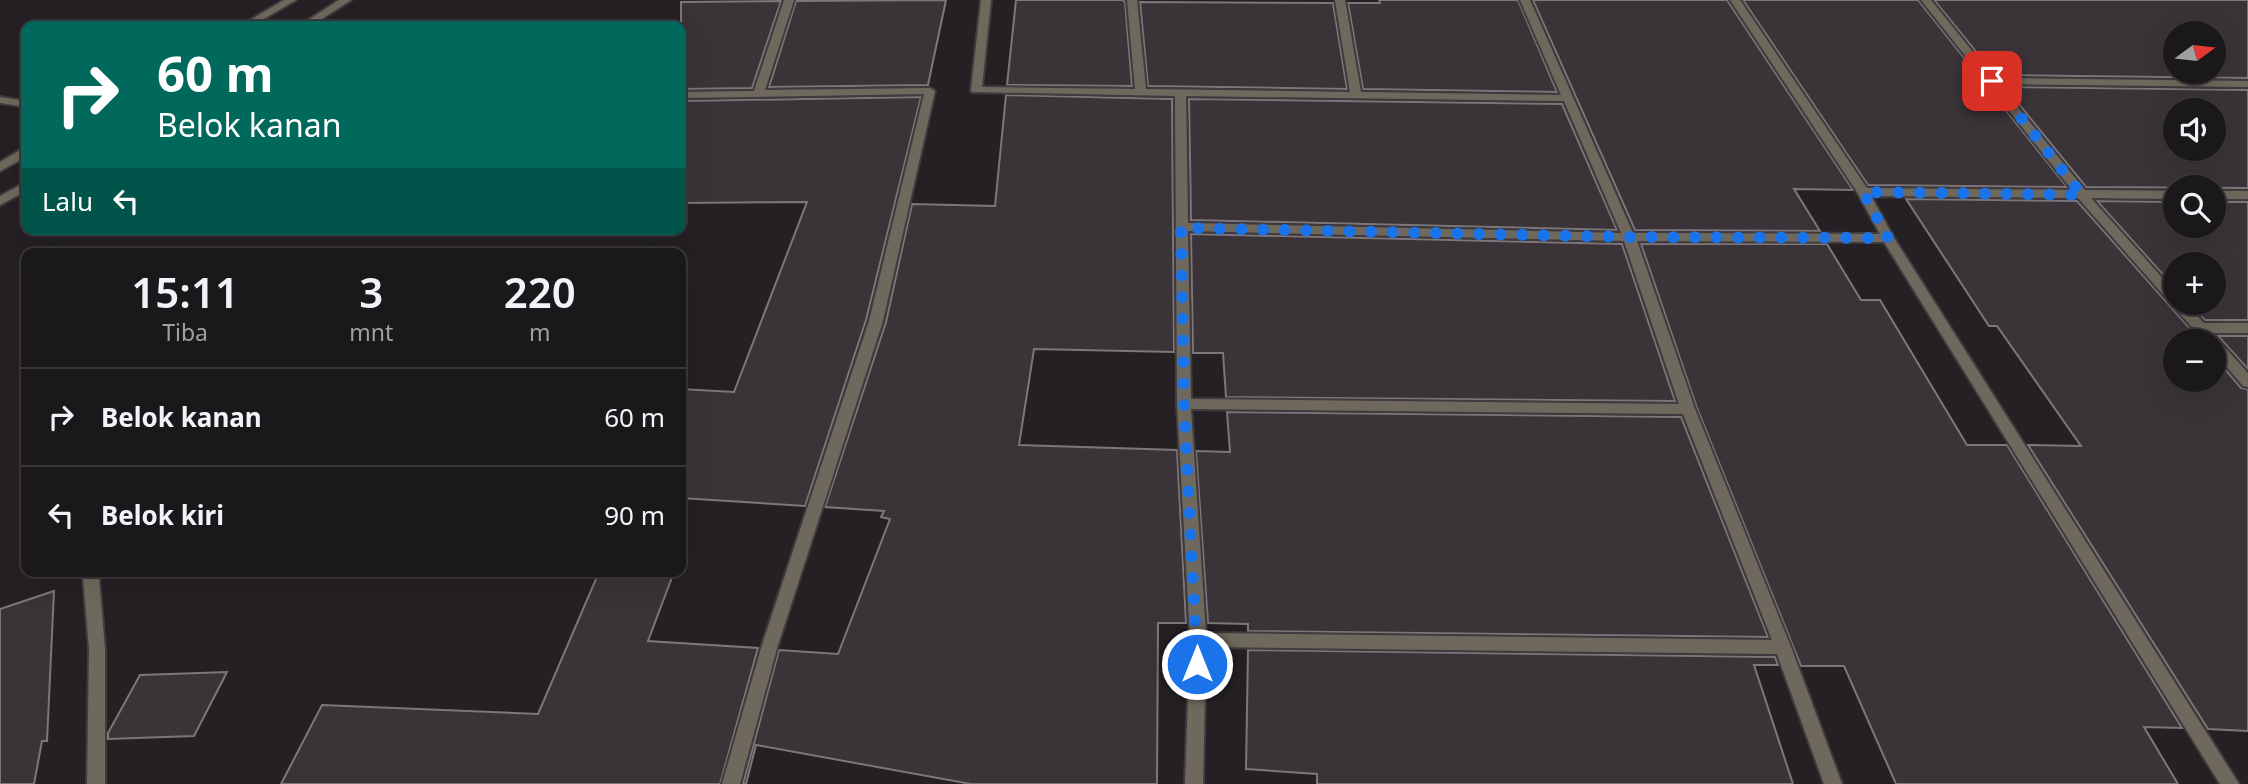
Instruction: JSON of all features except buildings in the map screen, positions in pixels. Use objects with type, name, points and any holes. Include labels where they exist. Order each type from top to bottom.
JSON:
[{"type":"street","points":[[254,21],[291,0]]},
{"type":"street","points":[[312,21],[346,0]]},
{"type":"street","points":[[758,94],[789,0]]},
{"type":"street","points":[[986,0],[976,90],[1569,98]]},
{"type":"street","points":[[1132,0],[1141,92]]},
{"type":"street","points":[[1340,0],[1356,95]]},
{"type":"street","points":[[1525,0],[1629,237],[1688,409],[1783,647],[1833,784]]},
{"type":"street","points":[[1735,0],[1863,192],[1888,238],[2230,784]]},
{"type":"street","points":[[1926,0],[2082,195],[2163,285]]},
{"type":"street","points":[[1992,81],[2248,84]]},
{"type":"street","points":[[686,94],[930,90],[876,321],[770,645],[731,784]]},
{"type":"street","points":[[1180,93],[1184,404],[1198,640],[1194,784]]},
{"type":"street","points":[[0,100],[21,103]]},
{"type":"street","points":[[0,167],[21,155]]},
{"type":"street","points":[[0,201],[21,189]]},
{"type":"street","points":[[1863,192],[2163,195]]},
{"type":"street","points":[[2226,195],[2248,195]]},
{"type":"street","points":[[1181,228],[1629,237],[1888,238]]},
{"type":"street","points":[[2189,315],[2200,328],[2248,328]]},
{"type":"street","points":[[2226,357],[2248,382]]},
{"type":"street","points":[[1184,404],[1688,409]]},
{"type":"street","points":[[91,577],[97,649],[96,784]]},
{"type":"street","points":[[1198,640],[1783,647]]},
{"type":"route","points":[[1197,664],[1198,640],[1184,404],[1181,228],[1629,237],[1888,238],[1863,192],[2082,195],[1992,81]]}]
